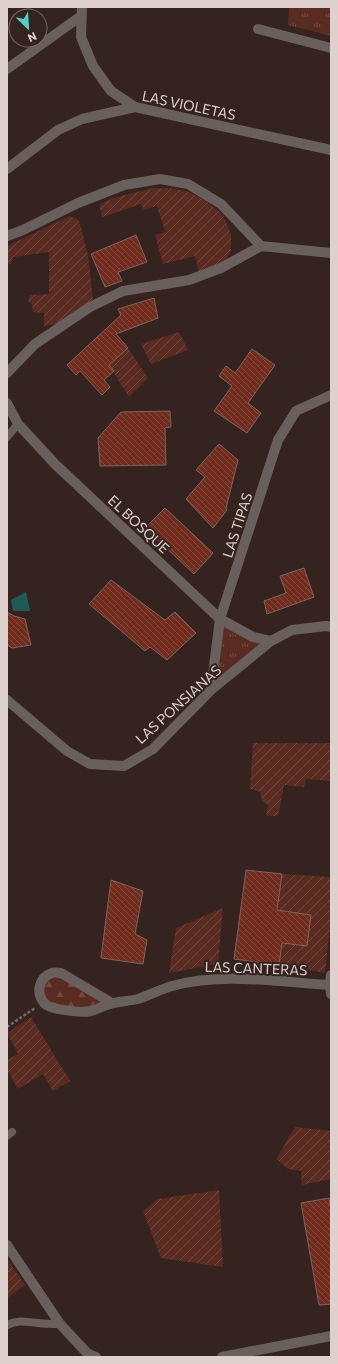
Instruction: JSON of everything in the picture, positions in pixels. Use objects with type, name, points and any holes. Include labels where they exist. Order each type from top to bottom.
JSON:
[{"type":"street","points":[[7,69],[82,12]]},
{"type":"street","points":[[82,12],[81,37],[93,66],[111,91],[134,107]]},
{"type":"street","points":[[258,29],[331,48]]},
{"type":"street","name":"LAS VIOLETAS","points":[[7,169],[58,130],[82,119],[134,107],[331,150]]},
{"type":"street","points":[[7,236],[23,230],[78,203],[124,185],[160,179],[188,184],[221,204],[261,246]]},
{"type":"street","points":[[7,374],[35,344],[90,307],[123,292],[189,280],[221,268],[261,246],[331,253]]},
{"type":"street","name":"LAS TIPAS","points":[[211,690],[220,619],[278,440],[296,411],[331,395]]},
{"type":"street","name":"EL BOSQUE","points":[[7,403],[18,424],[55,464],[220,619],[253,637],[271,641]]},
{"type":"street","name":"LAS PONSIANAS","points":[[7,700],[67,751],[90,764],[124,766],[153,749],[211,690],[271,641],[292,630],[326,626],[331,627]]},
{"type":"street","points":[[44,1002],[40,998],[40,984],[44,978],[52,973],[61,972],[112,1003]]},
{"type":"street","points":[[330,990],[331,975]]},
{"type":"street","name":"LAS CANTERAS","points":[[44,1002],[46,1005],[54,1008],[89,1012],[112,1003],[137,999],[171,986],[202,979],[243,979],[330,990]]},
{"type":"street","points":[[7,1245],[60,1324],[88,1354],[96,1357]]},
{"type":"street","points":[[222,1357],[331,1336]]},
{"type":"lane","points":[[7,436],[18,424]]},
{"type":"lane","points":[[7,1325],[13,1322],[26,1321],[60,1324]]},
{"type":"path","points":[[7,1026],[44,1002]]},
{"type":"green space","points":[[289,7],[331,7],[331,36],[288,25]]},
{"type":"green space","points":[[153,188],[170,188],[189,192],[206,201],[223,215],[231,234],[231,250],[225,262],[199,273],[195,256],[163,264],[155,235],[165,232],[157,206],[144,210],[141,204],[102,217],[100,204],[113,198]]},
{"type":"green space","points":[[70,216],[79,220],[88,255],[93,301],[56,324],[44,326],[44,313],[33,312],[32,304],[28,301],[30,295],[49,294],[49,252],[13,257],[11,264],[7,264],[7,246]]},
{"type":"green space","points":[[179,332],[188,350],[151,364],[141,344]]},
{"type":"green space","points":[[128,348],[148,378],[129,397],[109,365]]},
{"type":"green space","points":[[220,619],[271,641],[211,690]]},
{"type":"green space","points":[[253,743],[331,743],[331,781],[306,779],[304,787],[284,785],[278,816],[266,816],[268,805],[262,801],[260,792],[250,789]]},
{"type":"green space","points":[[282,874],[331,877],[331,918],[325,973],[279,965],[282,943],[307,946],[311,915],[277,910]]},
{"type":"green space","points":[[223,908],[218,964],[169,973],[176,928]]},
{"type":"green space","points":[[52,973],[112,1003],[89,1011],[46,1005],[40,984]]},
{"type":"green space","points":[[31,1017],[70,1081],[53,1091],[43,1074],[18,1089],[7,1070],[7,1060],[18,1054],[7,1033]]},
{"type":"green space","points":[[295,1127],[331,1131],[331,1179],[302,1185],[301,1171],[288,1169],[276,1159]]},
{"type":"green space","points":[[219,1190],[223,1267],[161,1258],[143,1211],[158,1199]]},
{"type":"green space","points":[[7,1259],[25,1285],[7,1298]]},
{"type":"water","points":[[26,592],[30,611],[13,611],[11,600]]},
{"type":"building","points":[[136,235],[147,262],[118,272],[122,281],[105,287],[91,254]]},
{"type":"building","points":[[154,298],[158,318],[116,334],[128,348],[109,365],[114,371],[104,380],[110,387],[102,395],[80,371],[76,375],[67,365],[121,315],[118,309]]},
{"type":"building","points":[[252,349],[275,365],[248,403],[261,413],[247,433],[214,411],[232,386],[219,376],[226,366],[235,373]]},
{"type":"building","points":[[170,411],[171,427],[165,428],[166,465],[100,466],[98,438],[121,412]]},
{"type":"building","points":[[219,444],[238,460],[226,508],[227,510],[213,528],[186,499],[205,477],[196,470]]},
{"type":"building","points":[[165,508],[213,553],[194,574],[145,528]]},
{"type":"building","points":[[304,568],[314,597],[267,614],[264,601],[286,593],[280,576]]},
{"type":"building","points":[[111,580],[165,620],[175,612],[196,633],[167,660],[150,647],[145,651],[89,604]]},
{"type":"building","points":[[7,612],[25,619],[31,645],[12,648],[7,645]]},
{"type":"building","points":[[246,870],[282,874],[277,910],[311,915],[307,946],[282,943],[279,965],[234,959]]},
{"type":"building","points":[[111,880],[143,891],[135,934],[147,940],[143,964],[101,958]]},
{"type":"building","points":[[329,1198],[331,1210],[331,1304],[319,1305],[301,1203]]}]
